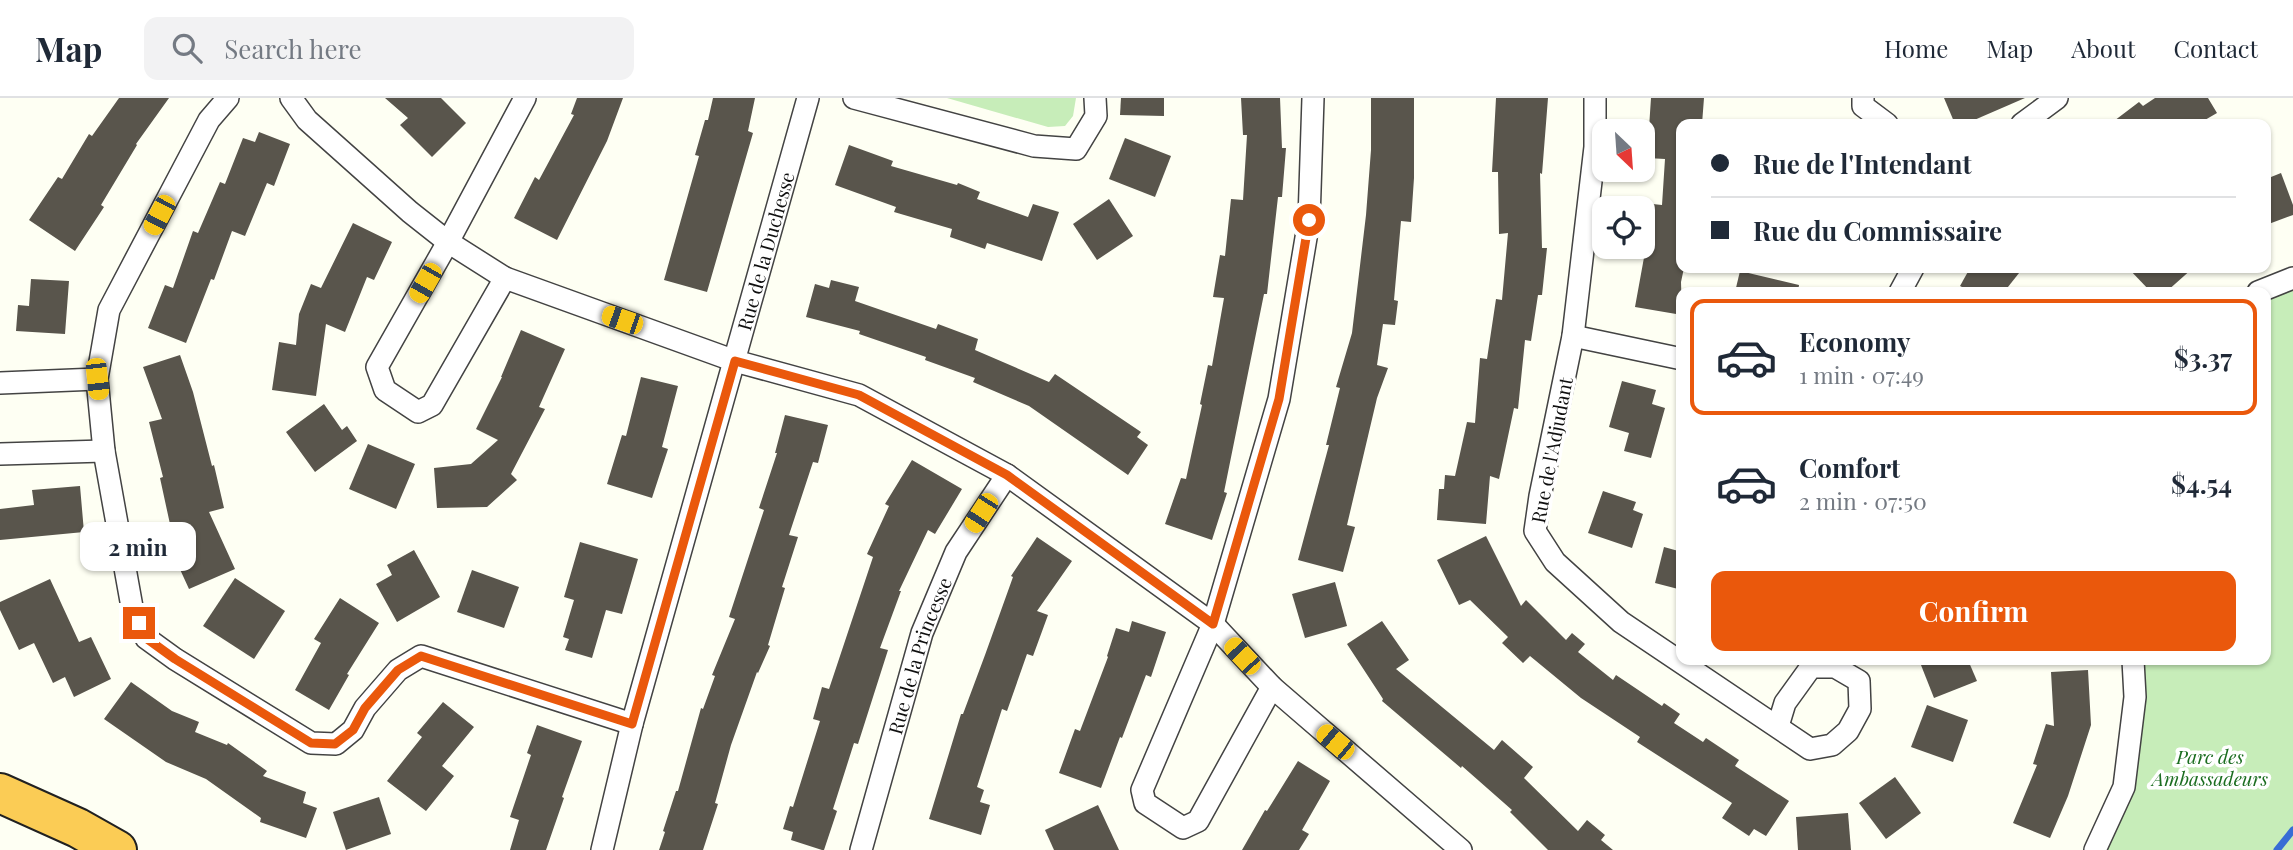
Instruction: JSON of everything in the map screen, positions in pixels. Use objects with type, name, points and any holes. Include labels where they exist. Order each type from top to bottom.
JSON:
[{"type":"highway","points":[[0,765],[78,828]]},
{"type":"highway","points":[[0,793],[78,828],[117,850]]},
{"type":"street","points":[[228,98],[209,120],[108,310],[97,379],[104,451],[132,607],[146,638],[175,659],[311,743],[335,744],[353,730],[365,708],[398,670],[421,656],[632,724]]},
{"type":"street","points":[[291,98],[307,120],[410,212],[449,242],[505,278],[735,361],[859,395],[1007,475],[1213,624],[1272,687],[1461,850]]},
{"type":"street","points":[[505,278],[432,405],[418,412],[385,390],[377,367],[449,242],[525,98]]},
{"type":"street","name":"Rue de la Duchesse","points":[[602,850],[632,724],[808,98]]},
{"type":"street","points":[[854,98],[1034,146],[1076,149],[1096,116],[1096,98]]},
{"type":"street","points":[[1272,687],[1198,821],[1183,828],[1145,803],[1142,790],[1213,624],[1279,399],[1309,220],[1313,98]]},
{"type":"street","name":"Rue de l'Adjudant","points":[[1595,98],[1595,147],[1573,336],[1535,531],[1555,562],[1621,622],[1676,658]]},
{"type":"street","points":[[1863,98],[1863,106],[1880,119]]},
{"type":"street","points":[[2029,119],[2057,98]]},
{"type":"street","points":[[2271,287],[2293,278]]},
{"type":"street","points":[[1573,336],[1676,358]]},
{"type":"street","points":[[0,383],[97,379]]},
{"type":"street","points":[[0,454],[104,451]]},
{"type":"street","name":"Rue de la Princesse","points":[[860,850],[922,633],[956,552],[1007,475]]},
{"type":"street","name":"Rue de l'Adjudant","points":[[1686,665],[1778,726]]},
{"type":"street","points":[[2095,850],[2124,787],[2135,697],[2133,665]]},
{"type":"green space","points":[[947,98],[1076,98],[1073,116],[1065,126],[1048,127]]},
{"type":"green space","name":"Parc des Ambassadeurs","points":[[2293,278],[2293,850],[2095,850],[2124,787],[2133,665],[2271,665],[2271,289]]},
{"type":"building","points":[[119,98],[169,98],[136,144],[101,205],[104,207],[75,251],[29,220],[58,177],[62,179],[89,134],[92,136]]},
{"type":"building","points":[[385,98],[441,98],[466,123],[432,157],[400,125],[408,118]]},
{"type":"building","points":[[577,98],[623,98],[607,141],[557,240],[514,218],[535,177],[539,180],[574,115],[571,114]]},
{"type":"building","points":[[713,98],[755,98],[748,131],[753,133],[707,292],[664,280],[699,156],[695,155]]},
{"type":"building","points":[[1121,98],[1164,98],[1164,116],[1120,115]]},
{"type":"building","points":[[1241,98],[1280,98],[1282,148],[1286,148],[1282,197],[1278,197],[1267,294],[1264,294],[1224,492],[1227,493],[1212,540],[1165,524],[1181,478],[1186,479],[1208,365],[1212,366],[1224,298],[1213,297],[1220,255],[1225,256],[1231,199],[1243,200],[1247,135],[1243,135]]},
{"type":"building","points":[[1371,98],[1414,98],[1414,178],[1411,222],[1401,221],[1394,300],[1398,301],[1395,325],[1383,324],[1377,365],[1388,368],[1377,398],[1347,525],[1355,527],[1343,572],[1298,560],[1329,445],[1326,445],[1340,388],[1336,387],[1352,333],[1366,215],[1371,150]]},
{"type":"building","points":[[1496,98],[1548,98],[1542,174],[1540,173],[1542,248],[1547,248],[1542,295],[1538,295],[1531,341],[1525,340],[1518,409],[1514,408],[1499,479],[1490,476],[1486,524],[1437,520],[1439,489],[1444,489],[1445,475],[1455,476],[1467,422],[1475,423],[1480,358],[1487,359],[1496,299],[1502,300],[1508,233],[1499,234],[1498,172],[1492,172]]},
{"type":"building","points":[[1651,98],[1704,98],[1702,119],[1676,119],[1676,273],[1683,273],[1681,287],[1676,287],[1676,314],[1635,307],[1644,259],[1655,259],[1655,204],[1662,205],[1665,159],[1656,158],[1656,119],[1650,119]]},
{"type":"building","points":[[1944,98],[2025,98],[1977,119],[1953,119]]},
{"type":"building","points":[[2155,98],[2208,98],[2217,113],[2207,119],[2117,119],[2139,102],[2143,106]]},
{"type":"building","points":[[259,132],[290,144],[274,186],[267,183],[245,236],[232,231],[186,343],[148,328],[165,285],[173,288],[193,231],[198,233],[220,182],[225,184],[243,138],[255,142]]},
{"type":"building","points":[[1125,138],[1171,156],[1155,197],[1109,179]]},
{"type":"building","points":[[849,145],[893,161],[891,166],[957,185],[958,183],[980,192],[977,199],[1028,217],[1033,204],[1059,212],[1042,261],[987,243],[985,249],[950,237],[952,229],[894,212],[896,207],[835,185]]},
{"type":"building","points":[[2281,173],[2293,205],[2293,215],[2271,223],[2271,177]]},
{"type":"building","points":[[1109,199],[1133,236],[1097,260],[1073,224]]},
{"type":"building","points":[[353,223],[392,242],[374,280],[367,277],[345,332],[326,324],[316,396],[272,390],[279,342],[296,345],[299,314],[311,284],[321,288]]},
{"type":"building","points":[[1740,273],[1799,285],[1799,287],[1736,287]]},
{"type":"building","points":[[1967,273],[2019,273],[2008,287],[1960,286]]},
{"type":"building","points":[[2133,273],[2187,273],[2172,287],[2146,287]]},
{"type":"building","points":[[31,279],[69,281],[65,334],[16,331],[18,305],[29,306]]},
{"type":"building","points":[[831,280],[859,287],[855,301],[936,329],[938,324],[978,339],[975,350],[1049,382],[1055,374],[1141,432],[1137,437],[1148,445],[1128,475],[1029,406],[973,382],[975,378],[925,360],[926,357],[859,334],[860,331],[806,317],[815,284],[829,288]]},
{"type":"building","points":[[521,330],[565,349],[539,407],[545,409],[511,474],[517,480],[487,507],[437,508],[434,468],[471,464],[498,440],[476,429],[502,377]]},
{"type":"building","points":[[180,355],[193,392],[212,466],[214,465],[224,508],[209,512],[235,569],[189,589],[167,541],[173,538],[160,478],[163,477],[149,422],[162,419],[143,367]]},
{"type":"building","points":[[641,377],[678,386],[662,447],[668,449],[652,498],[607,484],[622,435],[626,436]]},
{"type":"building","points":[[1622,381],[1656,390],[1652,404],[1665,408],[1651,458],[1624,451],[1629,433],[1609,427]]},
{"type":"building","points":[[324,404],[342,430],[347,426],[357,441],[315,472],[286,432]]},
{"type":"building","points":[[785,415],[828,425],[818,463],[813,462],[789,535],[798,537],[782,587],[785,588],[768,645],[770,646],[757,672],[731,745],[715,803],[718,804],[703,850],[659,850],[701,708],[703,709],[715,676],[712,675],[735,619],[729,617],[764,510],[759,508],[777,453]]},
{"type":"building","points":[[368,444],[415,464],[396,509],[349,489]]},
{"type":"building","points":[[912,460],[962,489],[935,534],[928,530],[899,591],[880,648],[888,650],[858,744],[854,743],[833,809],[837,811],[822,850],[791,840],[793,832],[783,829],[790,806],[793,807],[820,721],[813,719],[822,687],[829,689],[873,557],[867,554],[889,506],[885,504]]},
{"type":"building","points":[[80,486],[84,532],[0,540],[0,509],[34,505],[32,490]]},
{"type":"building","points":[[1603,491],[1636,502],[1633,510],[1643,514],[1632,548],[1588,533]]},
{"type":"building","points":[[1486,536],[1521,606],[1526,600],[1566,640],[1572,633],[1585,644],[1578,652],[1613,680],[1616,675],[1662,706],[1664,703],[1680,714],[1674,723],[1703,742],[1706,738],[1739,760],[1735,766],[1789,801],[1766,836],[1754,829],[1749,836],[1722,818],[1732,803],[1637,742],[1640,737],[1581,698],[1530,656],[1523,663],[1502,643],[1508,637],[1470,600],[1459,605],[1437,560]]},
{"type":"building","points":[[1037,537],[1072,561],[1037,611],[1048,615],[1033,656],[1027,654],[1007,711],[1002,709],[977,787],[984,790],[980,802],[990,805],[981,835],[929,819],[961,714],[985,655],[1013,577],[1011,576]]},
{"type":"building","points":[[580,542],[638,559],[622,614],[606,610],[592,658],[565,650],[569,639],[563,637],[574,600],[564,597]]},
{"type":"building","points":[[1664,547],[1676,550],[1676,588],[1655,583]]},
{"type":"building","points":[[414,550],[440,597],[397,622],[376,584],[392,575],[387,565]]},
{"type":"building","points":[[472,570],[519,587],[504,628],[457,612]]},
{"type":"building","points":[[235,578],[285,611],[254,659],[203,626]]},
{"type":"building","points":[[50,579],[79,642],[91,637],[111,679],[74,697],[65,677],[53,683],[34,643],[19,650],[0,610],[0,602]]},
{"type":"building","points":[[1335,582],[1347,626],[1305,638],[1292,594]]},
{"type":"building","points":[[340,598],[379,623],[347,674],[349,675],[329,710],[295,690],[321,643],[314,639]]},
{"type":"building","points":[[1132,621],[1166,632],[1151,677],[1146,675],[1101,788],[1059,773],[1075,729],[1080,731],[1116,628],[1129,632]]},
{"type":"building","points":[[1382,621],[1409,660],[1396,669],[1494,750],[1502,740],[1533,767],[1524,778],[1578,831],[1587,820],[1605,835],[1601,840],[1613,850],[1548,850],[1510,812],[1512,810],[1382,701],[1347,644]]},
{"type":"building","points":[[1921,665],[1970,665],[1977,681],[1934,698]]},
{"type":"building","points":[[2088,670],[2091,725],[2068,796],[2050,838],[2013,823],[2037,765],[2033,764],[2046,724],[2054,726],[2051,672]]},
{"type":"building","points":[[131,682],[172,711],[199,722],[195,732],[227,745],[228,743],[267,771],[263,776],[306,792],[303,803],[317,808],[306,838],[260,822],[261,818],[206,779],[166,762],[104,719]]},
{"type":"building","points":[[443,702],[474,727],[442,766],[454,776],[426,811],[387,781],[422,737],[417,733]]},
{"type":"building","points":[[1927,705],[1968,720],[1953,762],[1911,747]]},
{"type":"building","points":[[537,725],[582,741],[546,850],[510,850],[519,820],[510,817],[531,755],[527,753]]},
{"type":"building","points":[[1298,761],[1330,781],[1302,830],[1309,834],[1299,850],[1242,850],[1265,810],[1267,811]]},
{"type":"building","points":[[1895,777],[1921,813],[1886,839],[1859,803]]},
{"type":"building","points":[[379,797],[391,834],[346,850],[333,812]]},
{"type":"building","points":[[1098,805],[1119,850],[1054,850],[1045,830]]},
{"type":"building","points":[[1848,813],[1851,850],[1798,850],[1796,817]]},
{"type":"waterway","points":[[2277,850],[2293,830]]},
{"type":"route","points":[[139,623],[146,638],[175,659],[311,743],[335,744],[353,730],[365,708],[398,670],[421,656],[632,724],[735,361],[859,395],[1007,475],[1213,624],[1279,399],[1309,220]]}]
